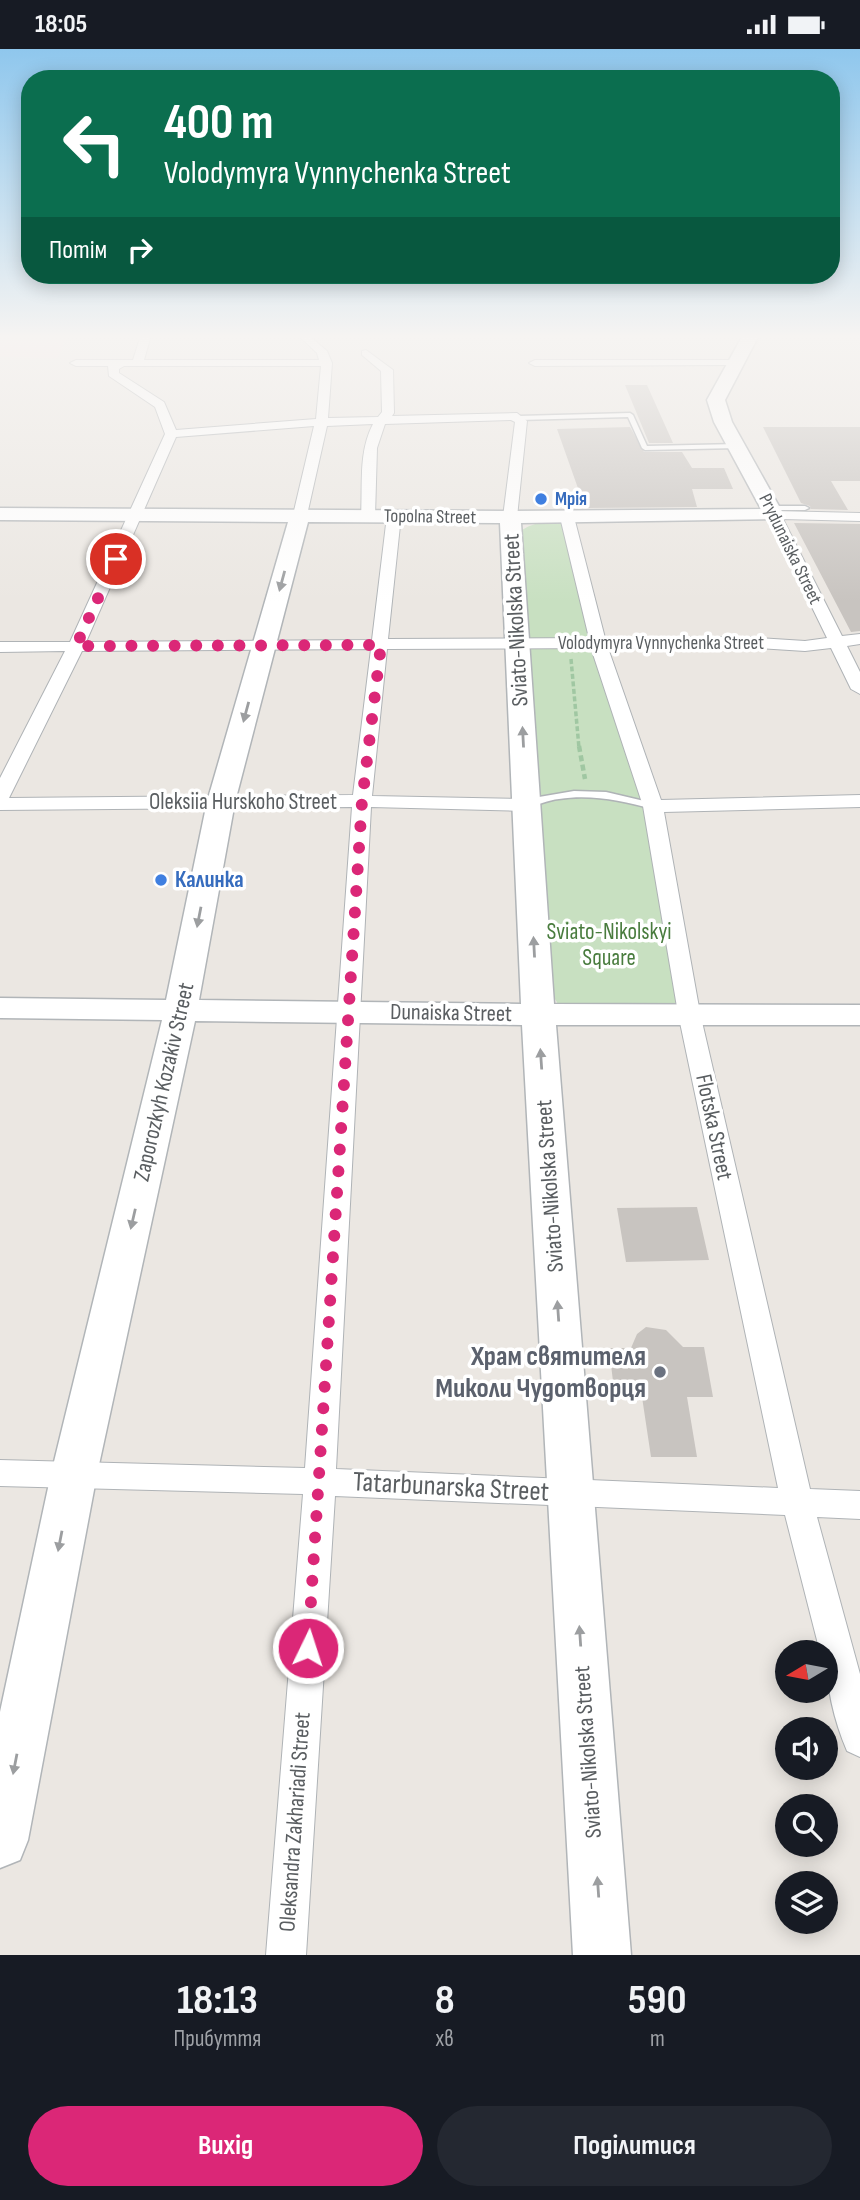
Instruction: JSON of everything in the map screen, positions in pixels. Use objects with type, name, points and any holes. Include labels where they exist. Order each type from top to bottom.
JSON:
[{"type":"main road","name":"Prydunaiska Street","points":[[724,424],[772,512]]},
{"type":"main road","name":"Topolna Street","points":[[0,514],[567,517],[772,512]]},
{"type":"main road","name":"Zaporozkyh Kozakiv Street","points":[[0,1840],[74,1474],[181,1010],[221,802],[300,515]]},
{"type":"main road","name":"Sviato-Nikolska Street","points":[[510,517],[538,1015],[602,1955]]},
{"type":"main road","name":"Dunaiska Street","points":[[0,1008],[860,1016]]},
{"type":"street","points":[[0,797],[76,646],[135,515],[171,434],[167,424]]},
{"type":"street","points":[[171,434],[298,424]]},
{"type":"street","name":"Zaporozkyh Kozakiv Street","points":[[300,515],[322,424]]},
{"type":"street","name":"Oleksandra Zakhariadi Street","points":[[286,1955],[320,1480],[362,801],[381,645],[381,516],[371,494],[369,449],[378,424]]},
{"type":"street","name":"Sviato-Nikolska Street","points":[[510,517],[521,424]]},
{"type":"street","name":"Topolna Street","points":[[772,512],[860,517]]},
{"type":"street","name":"Prydunaiska Street","points":[[772,512],[860,689]]},
{"type":"street","name":"Flotska Street","points":[[567,517],[598,643],[653,806],[689,1013],[797,1502],[860,1739]]},
{"type":"street","name":"Volodymyra Vynnychenka Street","points":[[0,647],[745,642],[805,646],[860,639]]},
{"type":"street","name":"Oleksiia Hurskoho Street","points":[[0,804],[362,801],[526,805]]},
{"type":"street","name":"Oleksiia Hurskoho Street","points":[[653,806],[860,801]]},
{"type":"street","name":"Tatarbunarska Street","points":[[0,1473],[320,1480],[571,1494],[860,1505]]},
{"type":"lane","points":[[634,424],[645,448],[738,446]]},
{"type":"lane","points":[[772,512],[805,508]]},
{"type":"lane","name":"Oleksiia Hurskoho Street","points":[[526,805],[558,795],[588,793],[653,806]]},
{"type":"path","points":[[569,643],[576,703],[576,736],[588,793]]},
{"type":"green space","name":"Sviato-Nikolskyi Square","points":[[562,521],[645,813],[679,994],[675,1004],[664,1009],[569,1008],[558,1004],[552,994],[517,534],[533,525]]},
{"type":"building","points":[[641,424],[664,424],[673,443],[649,443]]},
{"type":"building","points":[[630,427],[644,452],[682,452],[692,468],[724,468],[733,489],[692,489],[697,507],[585,508],[557,429]]},
{"type":"building","points":[[763,427],[860,427],[860,481],[831,481],[848,510],[811,509],[801,503]]},
{"type":"building","points":[[794,523],[860,524],[860,631],[851,632]]},
{"type":"building","points":[[697,1207],[709,1260],[626,1262],[617,1208]]},
{"type":"building","name":"Храм святителя Миколи Чудотворця","points":[[646,1327],[666,1330],[683,1347],[704,1347],[713,1397],[687,1397],[697,1457],[651,1457],[642,1397],[615,1398],[609,1348],[631,1348],[637,1334]]},
{"type":"place","name":"Мрія","points":[[541,499]]},
{"type":"place","name":"Калинка","points":[[161,880]]},
{"type":"place","name":"Храм святителя Миколи Чудотворця","points":[[660,1372]]},
{"type":"route","points":[[116,559],[76,646],[381,645],[362,801],[308,1648]]}]
